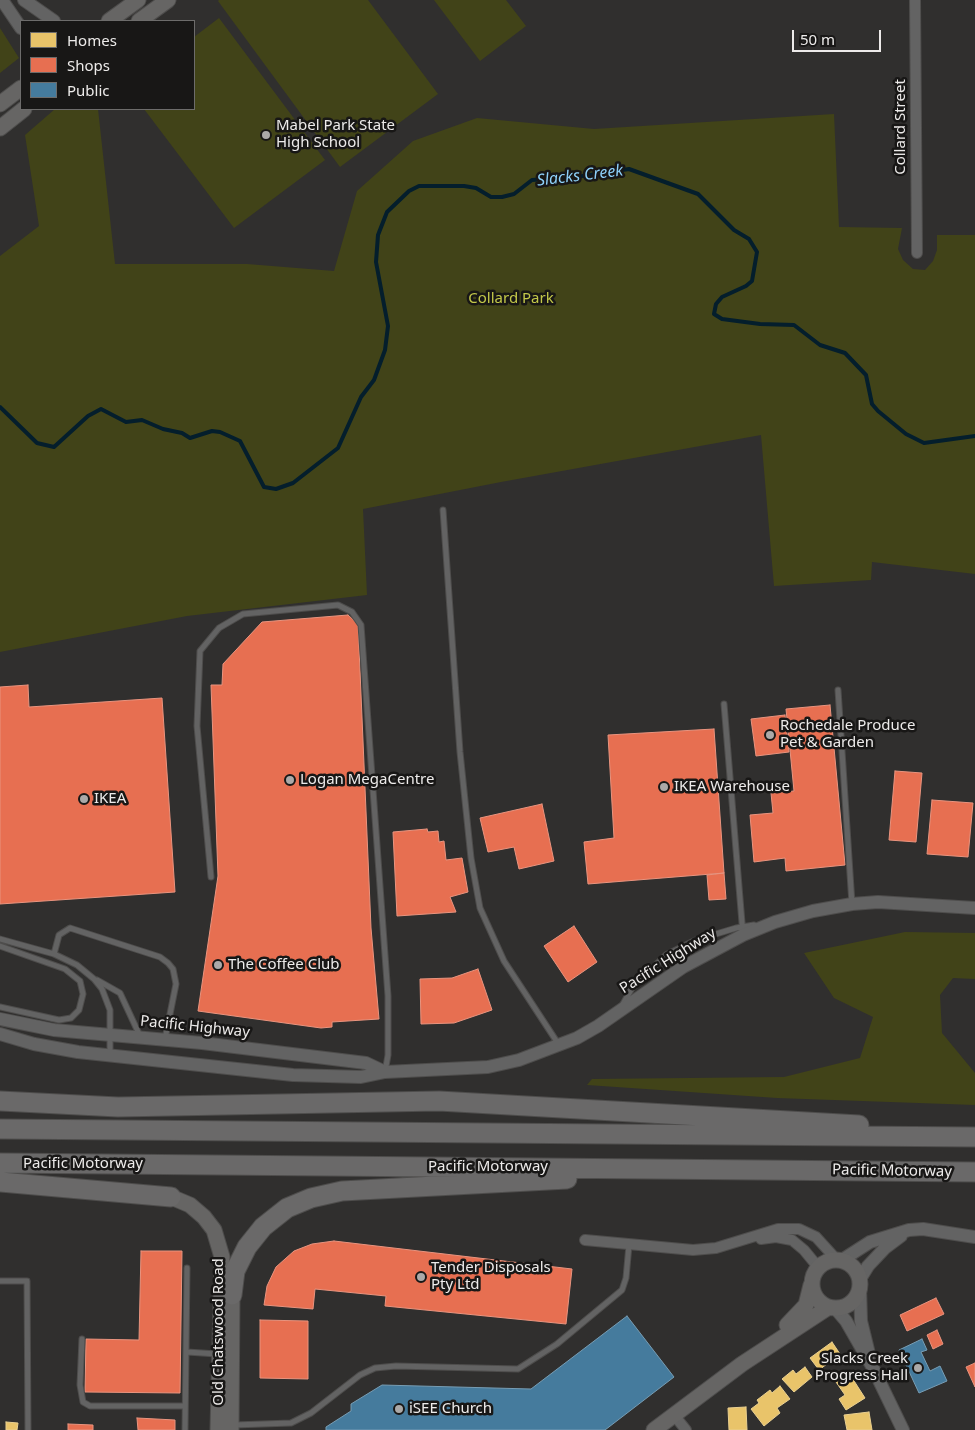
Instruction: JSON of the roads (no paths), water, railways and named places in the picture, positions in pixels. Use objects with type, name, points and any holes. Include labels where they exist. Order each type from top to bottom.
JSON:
[{"type":"highway","points":[[0,1101],[118,1107],[439,1101],[833,1122],[972,1137]]},
{"type":"highway","points":[[0,1130],[972,1137]]},
{"type":"highway","name":"Pacific Motorway","points":[[0,1163],[975,1172]]},
{"type":"highway","points":[[232,1295],[235,1271],[247,1247],[262,1227],[287,1208],[311,1198],[342,1191],[718,1169]]},
{"type":"highway","points":[[0,1182],[171,1197]]},
{"type":"main road","points":[[111,20],[138,0]]},
{"type":"main road","points":[[140,20],[168,0]]},
{"type":"main road","points":[[0,104],[20,89]]},
{"type":"main road","points":[[0,128],[23,110]]},
{"type":"main road","name":"Old Chatswood Road","points":[[171,1197],[190,1205],[204,1217],[214,1230],[222,1257],[220,1354],[227,1428]]},
{"type":"main road","points":[[654,1430],[742,1364],[794,1319],[806,1305],[818,1267],[829,1260],[839,1259],[854,1267],[860,1283],[858,1294],[849,1304],[832,1308],[742,1364]]},
{"type":"main road","points":[[812,1285],[817,1299],[832,1308]]},
{"type":"main road","name":"Old Chatswood Road","points":[[227,1428],[232,1295]]},
{"type":"street","points":[[2,0],[20,27]]},
{"type":"street","points":[[23,0],[37,20]]},
{"type":"street","points":[[23,0],[53,20]]},
{"type":"street","name":"Collard Street","points":[[915,0],[917,253]]},
{"type":"street","name":"Pacific Highway","points":[[0,1034],[58,1048],[293,1075],[360,1077],[385,1072],[488,1066],[520,1060],[559,1045],[598,1026],[683,967],[742,931],[813,911],[852,904],[903,902],[975,908]]},
{"type":"street","name":"Pacific Highway","points":[[0,1019],[36,1028],[165,1040],[366,1063],[385,1072]]},
{"type":"street","points":[[584,1240],[693,1250],[716,1248],[778,1229],[799,1229],[816,1237],[839,1259],[870,1242],[909,1230],[923,1229],[975,1237]]},
{"type":"street","points":[[873,1368],[861,1320],[860,1283],[868,1266],[885,1248],[909,1230]]},
{"type":"street","points":[[738,1242],[776,1237],[792,1240],[804,1250],[818,1267]]},
{"type":"street","points":[[832,1308],[846,1321],[873,1368],[903,1430]]},
{"type":"street","points":[[674,1415],[686,1430]]},
{"type":"lane","points":[[444,510],[460,752],[471,858],[480,908],[504,961],[559,1045]]},
{"type":"lane","points":[[211,877],[197,726],[200,651],[218,628],[243,614],[338,606],[352,612],[361,625],[388,996],[388,1055],[385,1072]]},
{"type":"lane","points":[[838,690],[852,904]]},
{"type":"lane","points":[[619,1011],[632,988],[666,955],[696,940],[742,931],[724,704]]},
{"type":"lane","points":[[54,954],[59,935],[70,928],[160,957],[168,962],[176,984],[165,1040]]},
{"type":"lane","points":[[0,939],[54,954],[77,965],[94,979],[120,993],[134,1028],[142,1038]]},
{"type":"lane","points":[[0,946],[65,969],[80,981],[83,994],[79,1010],[71,1018],[59,1020],[0,1007]]},
{"type":"lane","points":[[94,979],[102,990],[110,1010],[110,1055]]},
{"type":"lane","points":[[227,1428],[291,1423],[311,1413],[360,1375],[375,1368],[396,1366],[518,1370],[557,1344],[622,1290],[626,1278],[629,1245]]},
{"type":"lane","points":[[185,1430],[187,1268]]},
{"type":"lane","points":[[0,1281],[27,1281],[28,1430]]},
{"type":"lane","points":[[82,1339],[80,1385],[83,1402],[90,1406],[185,1406]]},
{"type":"lane","points":[[187,1352],[220,1354]]},
{"type":"waterway","name":"Slacks Creek","points":[[0,407],[37,443],[54,447],[88,416],[101,409],[126,422],[142,420],[163,429],[182,433],[190,438],[212,431],[220,432],[240,441],[264,487],[276,489],[293,483],[338,448],[361,397],[374,380],[385,350],[388,326],[376,262],[378,235],[387,212],[409,191],[419,186],[464,186],[476,188],[491,197],[502,197],[514,194],[532,180],[576,177],[629,169],[698,194],[734,230],[749,239],[757,252],[752,281],[746,286],[722,297],[716,304],[714,314],[722,319],[760,324],[794,325],[820,345],[845,353],[866,375],[872,404],[878,411],[906,434],[924,443],[975,436]]},
{"type":"place","name":"Mabel Park State High School","points":[[266,135]]},
{"type":"place","name":"Rochedale Produce Pet & Garden","points":[[770,735]]},
{"type":"place","name":"Logan MegaCentre","points":[[290,780]]},
{"type":"place","name":"IKEA Warehouse","points":[[664,787]]},
{"type":"place","name":"IKEA","points":[[84,799]]},
{"type":"place","name":"The Coffee Club","points":[[218,965]]},
{"type":"place","name":"Tender Disposals Pty Ltd","points":[[421,1277]]},
{"type":"place","name":"Slacks Creek Progress Hall","points":[[918,1368]]},
{"type":"place","name":"iSEE Church","points":[[399,1409]]},
{"type":"park label","name":"Collard Park","points":[[511,299]]}]
